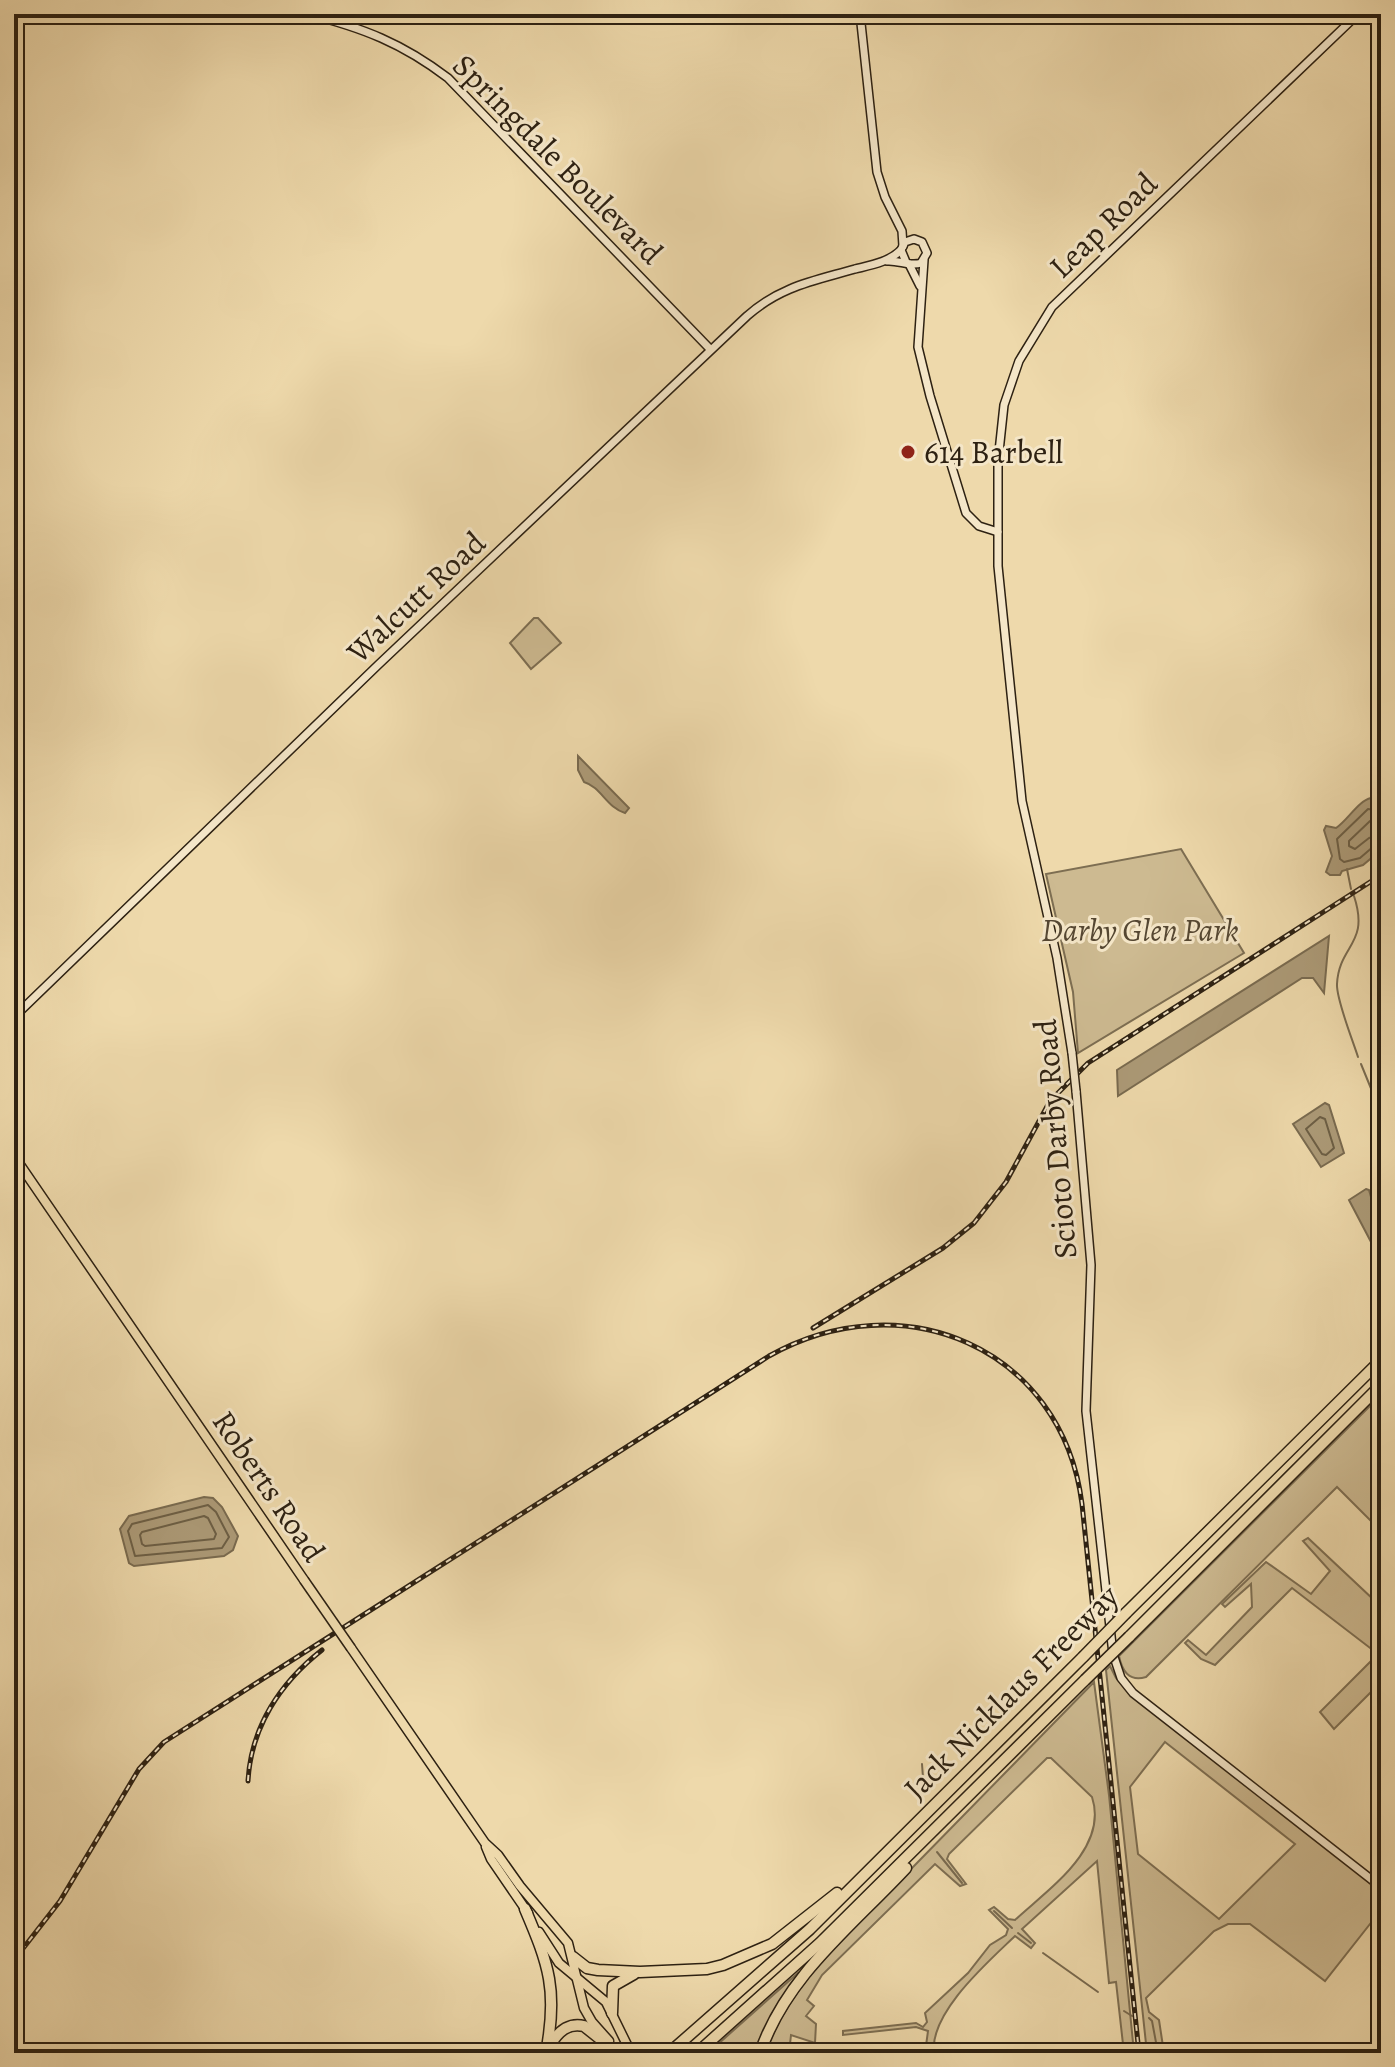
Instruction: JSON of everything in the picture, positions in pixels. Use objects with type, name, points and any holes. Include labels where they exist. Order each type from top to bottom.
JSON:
[{"type":"highway","name":"Jack Nicklaus Freeway","points":[[669,2053],[788,1949],[888,1852],[1381,1360]]},
{"type":"highway","name":"Jack Nicklaus Freeway","points":[[697,2053],[820,1943],[1381,1385]]},
{"type":"highway","points":[[760,2053],[778,2011],[808,1968],[894,1881],[953,1812]]},
{"type":"highway","points":[[573,1957],[587,1968],[640,1972],[707,1969],[756,1953],[794,1928],[888,1852]]},
{"type":"highway","points":[[525,1909],[543,1951],[553,1996],[547,2052]]},
{"type":"highway","points":[[612,2013],[613,1986],[624,1977],[640,1972]]},
{"type":"highway","points":[[547,2052],[560,2032],[579,2024],[618,2053]]},
{"type":"main road","name":"Roberts Road","points":[[14,1156],[485,1843],[561,1933],[573,1957],[581,2000],[588,2015],[618,2053]]},
{"type":"main road","name":"Roberts Road","points":[[485,1843],[491,1859],[550,1953],[598,1993],[612,2013],[631,2053]]},
{"type":"street","name":"Springdale Boulevard","points":[[308,14],[373,33],[407,49],[448,78],[710,349]]},
{"type":"street","points":[[860,14],[877,172],[904,238],[902,248],[922,292]]},
{"type":"street","name":"Leap Road","points":[[998,532],[1001,421],[1013,375],[1039,325],[1074,286],[1358,14]]},
{"type":"street","points":[[897,220],[927,249],[918,347],[958,492],[973,522],[998,532]]},
{"type":"street","points":[[902,248],[909,240],[918,240]]},
{"type":"street","name":"Walcutt Road","points":[[14,1017],[710,349],[775,294],[880,262],[902,248]]},
{"type":"street","points":[[908,263],[917,265],[924,260]]},
{"type":"street","name":"Walcutt Road","points":[[880,262],[908,263]]},
{"type":"street","name":"Scioto Darby Road","points":[[998,532],[998,566],[1022,801],[1057,958],[1076,1091],[1091,1265],[1087,1423],[1117,1670],[1133,1693],[1381,1887]]},
{"type":"green space","points":[[534,618],[538,618],[561,643],[531,669],[510,643]]},
{"type":"green space","name":"Darby Glen Park","points":[[1181,849],[1244,953],[1078,1053],[1073,992],[1046,874]]},
{"type":"green space","points":[[1381,1395],[1381,1531],[1337,1487],[1146,1677],[1135,1678],[1127,1674],[1119,1656]]},
{"type":"green space","points":[[1308,1538],[1374,1600],[1381,1593],[1381,1682],[1334,1729],[1320,1712],[1378,1654],[1292,1588],[1215,1665],[1201,1659],[1185,1643],[1188,1640],[1206,1655],[1252,1607],[1251,1584],[1225,1607],[1222,1604],[1266,1562],[1311,1594],[1330,1571],[1303,1541]]},
{"type":"green space","points":[[1110,1666],[1116,1678],[1135,1698],[1381,1891],[1381,1910],[1325,1981],[1250,1924],[1228,1924],[1214,1931],[1146,1998],[1149,2012],[1159,2020],[1164,2053],[1147,2053],[1106,1670]],"holes":[[[1165,1742],[1295,1844],[1219,1919],[1138,1854],[1130,1787]]]},
{"type":"green space","points":[[1094,1682],[1109,1795],[1134,2053],[1124,2053],[1116,1982],[1109,1983],[1097,1861],[1022,1929],[1035,1943],[1031,1948],[1015,1936],[962,1989],[941,2022],[934,2053],[925,2053],[928,2031],[916,2027],[843,2035],[843,2031],[916,2023],[923,2027],[927,2022],[925,2013],[968,1973],[990,1945],[1006,1935],[1008,1929],[989,1910],[994,1907],[1008,1919],[1015,1920],[1058,1882],[1084,1851],[1092,1834],[1095,1816],[1092,1797],[1051,1758],[1047,1758],[949,1854],[947,1859],[966,1884],[960,1886],[935,1864],[822,1975],[807,2000],[814,2006],[806,2016],[816,2024],[815,2043],[791,2035],[789,2053],[765,2053],[792,1999],[850,1929]]},
{"type":"green space","points":[[799,1972],[756,2053],[708,2053]]},
{"type":"water","points":[[578,756],[629,808],[625,813],[613,807],[595,788],[584,782],[578,770]]},
{"type":"water","points":[[1371,798],[1381,807],[1381,850],[1363,865],[1342,871],[1340,875],[1330,875],[1326,872],[1332,856],[1324,830],[1326,826],[1336,828]]},
{"type":"water","points":[[1329,936],[1324,993],[1313,978],[1302,978],[1118,1096],[1117,1070]]},
{"type":"water","points":[[1325,1103],[1329,1105],[1344,1153],[1321,1167],[1293,1124]]},
{"type":"water","points":[[1369,1190],[1381,1232],[1381,1261],[1349,1200]]},
{"type":"water","points":[[204,1497],[213,1498],[222,1507],[238,1536],[233,1550],[224,1556],[134,1566],[129,1563],[120,1529],[129,1516]]},
{"type":"waterway","points":[[1347,869],[1351,889]]},
{"type":"waterway","points":[[1354,896],[1358,925],[1339,971],[1337,991],[1358,1057]]},
{"type":"waterway","points":[[1361,1064],[1381,1113]]},
{"type":"waterway","points":[[922,1764],[924,1791]]},
{"type":"waterway","points":[[937,1852],[962,1883]]},
{"type":"waterway","points":[[994,1911],[1012,1928]]},
{"type":"waterway","points":[[1018,1933],[1031,1943]]},
{"type":"waterway","points":[[1043,1953],[1098,1992]]},
{"type":"waterway","points":[[1124,2011],[1132,2016]]},
{"type":"waterway","points":[[1149,2018],[1158,2053]]},
{"type":"railway","points":[[813,1328],[943,1248],[974,1223],[1006,1182],[1050,1101],[1088,1063],[1381,875]]},
{"type":"railway","points":[[14,1960],[60,1901],[139,1769],[164,1742],[769,1356],[820,1334],[871,1325],[921,1328],[968,1343],[1009,1368],[1043,1404],[1068,1449],[1082,1504],[1139,2053]]},
{"type":"railway","points":[[248,1781],[255,1742],[270,1708],[293,1677],[322,1650]]},
{"type":"place","name":"614 Barbell","points":[[908,452]]}]
